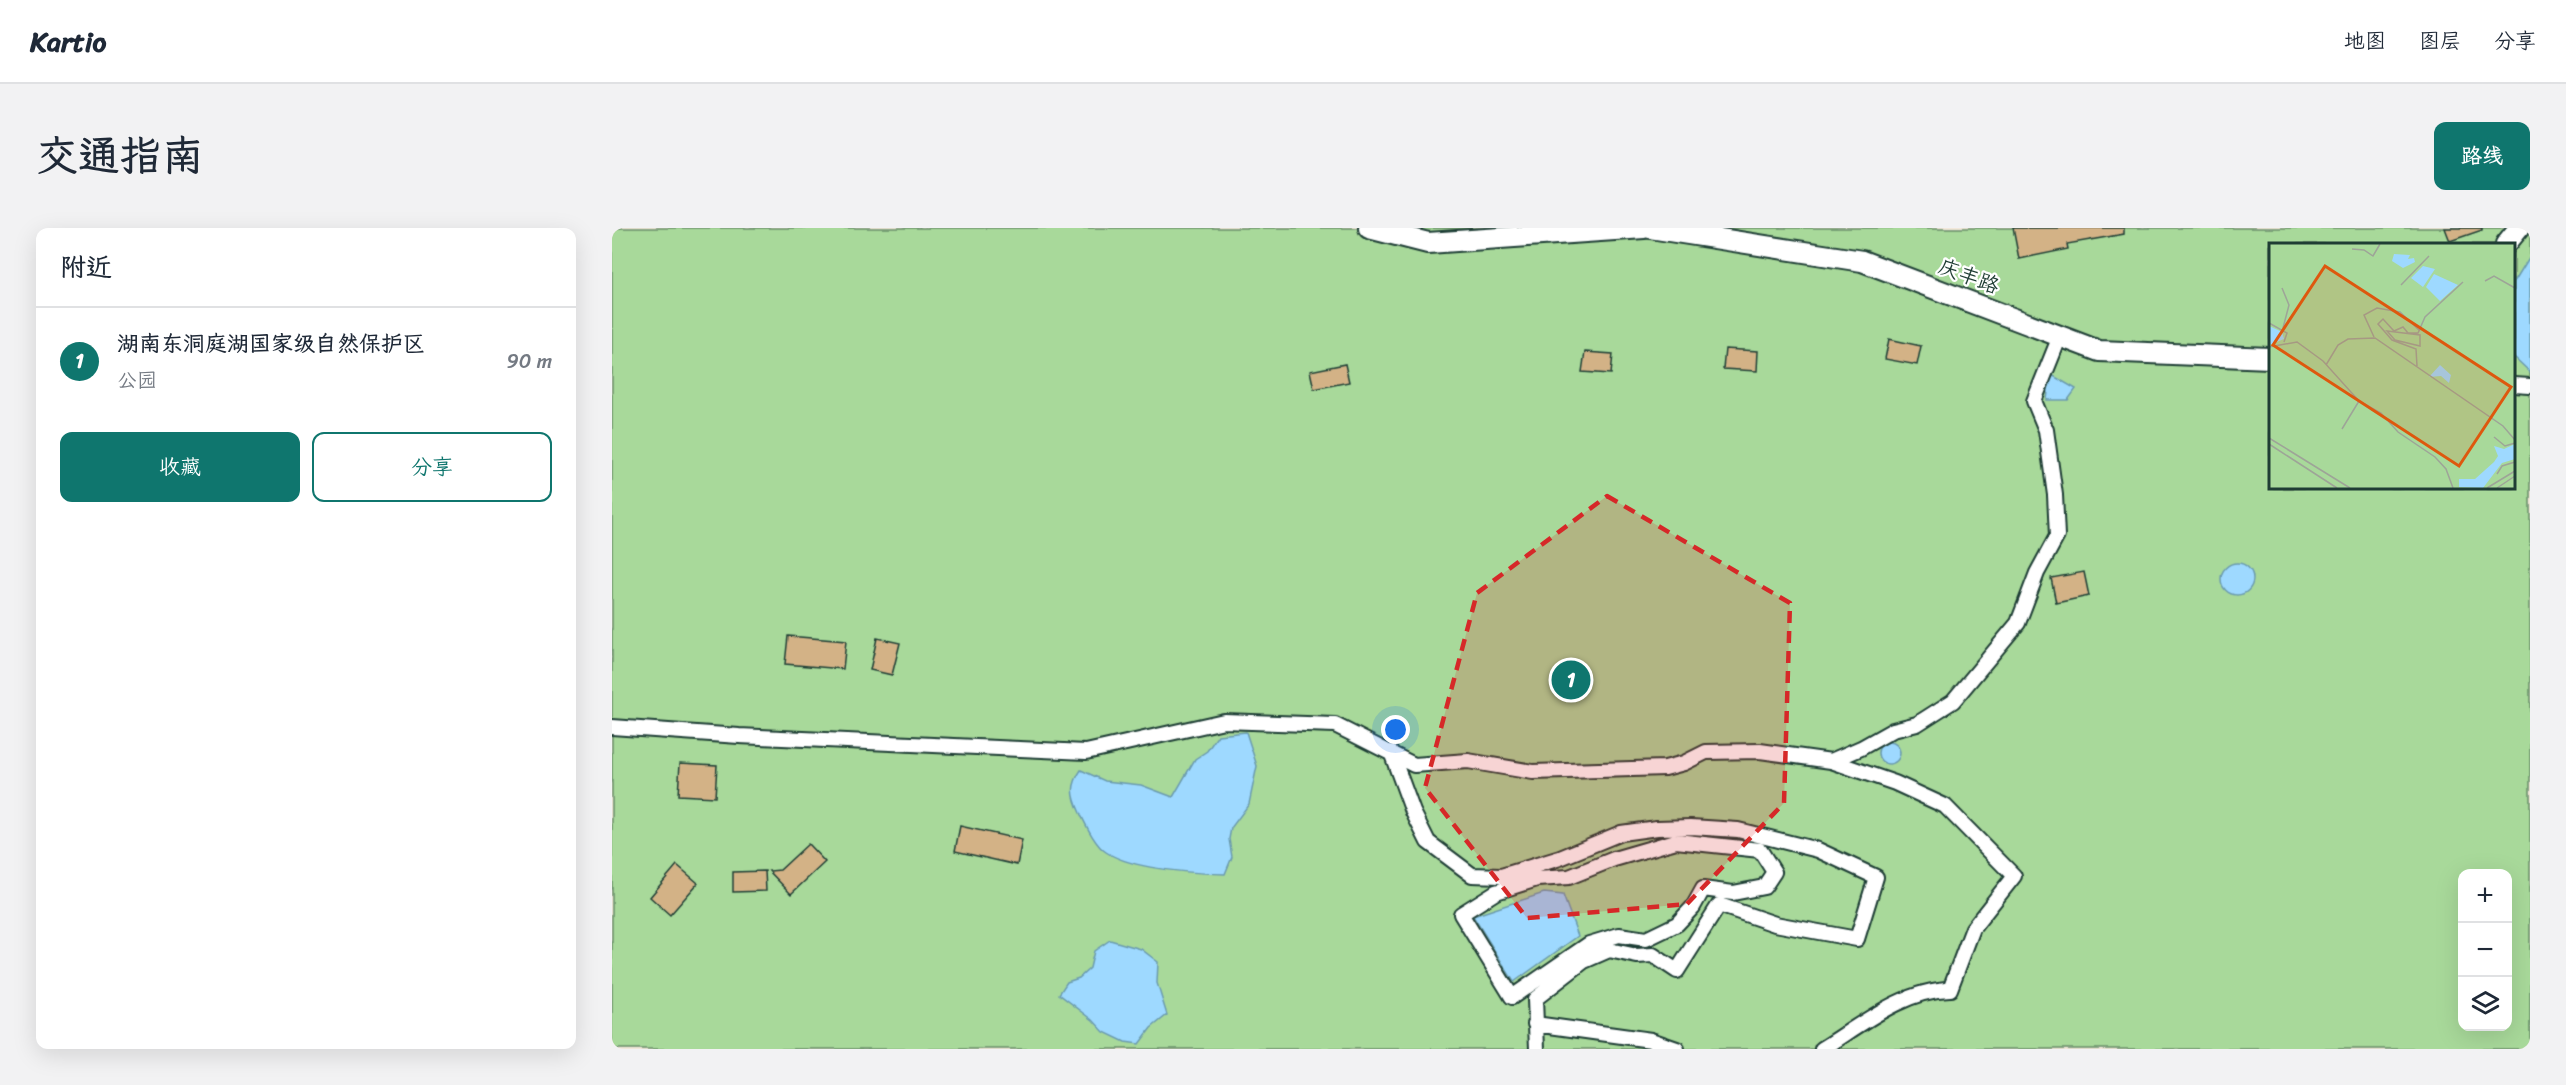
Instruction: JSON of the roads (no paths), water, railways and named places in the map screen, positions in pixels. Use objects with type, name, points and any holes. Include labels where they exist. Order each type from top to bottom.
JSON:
[{"type":"street","points":[[1369,228],[1428,243],[1644,228]]},
{"type":"street","name":"庆丰路","points":[[1650,228],[1862,261],[2099,351],[2269,358]]},
{"type":"street","points":[[2507,243],[2519,228]]},
{"type":"street","points":[[1831,761],[1893,730],[1917,724],[1953,700],[2018,623],[2037,573],[2057,536],[2055,495],[2046,430],[2034,401],[2060,336]]},
{"type":"street","points":[[2515,385],[2530,386]]},
{"type":"street","points":[[612,727],[924,746],[1086,752],[1224,721],[1335,725],[1414,765],[1468,761],[1533,772],[1665,768],[1684,763],[1706,752],[1760,751],[1831,761],[1895,783],[1945,806],[2014,876],[1973,928],[1950,989],[1933,989],[1892,1006],[1822,1049]]},
{"type":"street","points":[[1390,752],[1413,812],[1428,842],[1472,875],[1500,876],[1560,858],[1621,833],[1657,828],[1690,827],[1738,830],[1818,849],[1876,877],[1857,939],[1775,924],[1719,905],[1677,970],[1653,955],[1637,956],[1609,950],[1584,961],[1535,999],[1538,1049]]},
{"type":"street","points":[[1676,841],[1760,850],[1774,872],[1764,887],[1733,893],[1703,889],[1693,907],[1677,924],[1646,939],[1619,935],[1589,944],[1512,997],[1461,914],[1496,892],[1537,879],[1569,878],[1614,859],[1676,841]]},
{"type":"street","points":[[1535,1024],[1650,1040],[1677,1049]]},
{"type":"water","points":[[2530,256],[2530,372],[2515,358],[2515,280]]},
{"type":"water","points":[[2050,374],[2076,389],[2068,400],[2047,400]]},
{"type":"water","points":[[2237,563],[2248,568],[2253,579],[2248,590],[2237,595],[2226,590],[2221,579],[2226,568]]},
{"type":"water","points":[[1246,732],[1257,766],[1249,804],[1231,828],[1229,839],[1232,857],[1225,874],[1196,873],[1131,863],[1106,852],[1095,840],[1080,813],[1074,796],[1075,781],[1081,770],[1105,781],[1141,785],[1173,797],[1195,759],[1207,751],[1218,735]]},
{"type":"water","points":[[1889,742],[1897,745],[1900,753],[1897,761],[1889,764],[1881,761],[1878,753],[1881,745]]},
{"type":"water","points":[[1544,893],[1563,895],[1578,936],[1514,982],[1473,916]]},
{"type":"water","points":[[1110,940],[1141,949],[1158,962],[1157,983],[1167,1015],[1151,1028],[1139,1044],[1125,1042],[1104,1032],[1093,1020],[1059,994],[1067,982],[1079,978],[1090,968],[1094,951]]},
{"type":"place","name":"湖南东洞庭湖国家级自然保护区","points":[[1571,680]]}]
